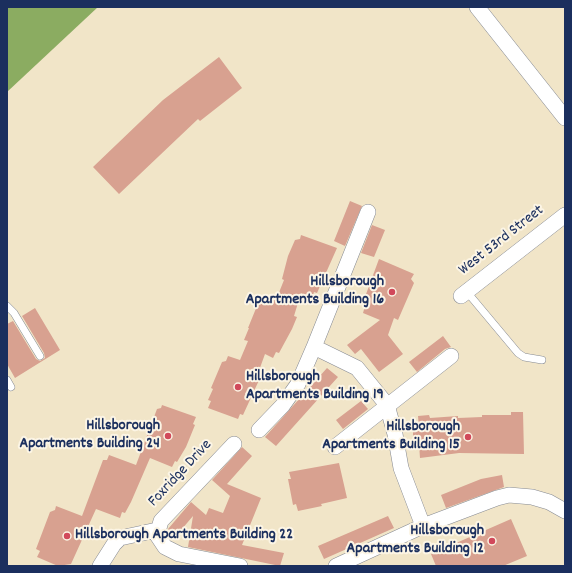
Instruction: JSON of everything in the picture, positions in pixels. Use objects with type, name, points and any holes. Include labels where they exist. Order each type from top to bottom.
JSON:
[{"type":"street","points":[[477,7],[565,118]]},
{"type":"street","points":[[259,430],[283,405],[298,384],[368,212]]},
{"type":"street","name":"West 53rd Street","points":[[464,294],[565,215]]},
{"type":"street","points":[[314,347],[357,368],[387,405],[395,434],[401,468],[423,526]]},
{"type":"street","points":[[335,446],[451,356]]},
{"type":"street","name":"Foxridge Drive","points":[[234,444],[161,521],[157,530],[161,543],[171,550],[189,556],[240,566]]},
{"type":"street","points":[[336,566],[423,526],[492,499],[509,495],[541,499],[565,511]]},
{"type":"street","points":[[100,566],[114,544],[120,538],[157,530]]},
{"type":"lane","points":[[464,294],[518,353],[524,357],[542,360]]},
{"type":"lane","points":[[7,306],[14,312],[40,356]]},
{"type":"green space","points":[[7,7],[98,7],[7,92]]},
{"type":"building","points":[[219,57],[242,88],[200,121],[198,119],[119,194],[93,167],[163,100]]},
{"type":"building","points":[[350,201],[362,206],[345,246],[334,241]]},
{"type":"building","points":[[372,225],[385,230],[374,257],[361,253]]},
{"type":"building","points":[[301,235],[337,248],[317,293],[314,292],[312,298],[301,293],[294,316],[297,317],[292,329],[279,353],[276,352],[273,358],[265,354],[257,376],[260,378],[243,415],[240,414],[238,419],[208,408],[211,401],[208,400],[213,389],[211,388],[222,362],[226,361],[228,356],[240,360],[248,341],[244,340],[259,301],[261,302],[265,295],[276,300],[284,280],[282,279],[288,256],[295,240],[300,239]]},
{"type":"building","points":[[379,259],[414,274],[411,279],[414,283],[398,320],[394,318],[388,335],[403,354],[379,372],[361,349],[355,354],[347,345],[380,320],[363,313],[365,306],[362,305]]},
{"type":"building","points":[[35,308],[60,350],[15,378],[7,364],[7,324],[13,321],[36,359],[40,361],[45,358],[44,353],[22,316]]},
{"type":"building","points":[[443,336],[451,347],[445,349],[417,372],[409,362]]},
{"type":"building","points":[[327,368],[338,377],[276,446],[265,437]]},
{"type":"building","points":[[361,401],[368,409],[343,429],[336,420]]},
{"type":"building","points":[[162,405],[196,417],[193,424],[195,425],[186,447],[177,462],[175,461],[172,467],[150,458],[131,502],[125,513],[122,512],[120,518],[96,509],[71,564],[58,566],[37,557],[40,551],[36,549],[50,512],[55,510],[56,506],[82,516],[103,460],[107,460],[109,455],[136,465],[157,409],[161,408]]},
{"type":"building","name":"Hillsborough Apartments Building 15","points":[[511,412],[523,412],[524,454],[459,453],[420,458],[419,444],[413,445],[413,429],[419,428],[418,416],[429,415],[430,418],[458,416],[458,418],[482,417],[482,415],[511,415]]},
{"type":"building","points":[[242,447],[252,456],[227,484],[261,498],[242,545],[284,553],[280,566],[188,547],[193,516],[176,536],[168,529],[191,502],[206,515],[209,508],[223,513],[230,496],[212,480]]},
{"type":"building","points":[[339,463],[347,498],[321,504],[322,506],[298,511],[296,504],[293,505],[288,479],[291,479],[289,472]]},
{"type":"building","points":[[502,475],[504,487],[446,508],[441,495],[481,479]]},
{"type":"building","points":[[388,516],[394,528],[324,559],[318,546]]},
{"type":"building","name":"Hillsborough Apartments Building 12","points":[[511,519],[527,556],[503,566],[436,566],[431,554]]},
{"type":"place","name":"Hillsborough Apartments Building 16","points":[[392,292]]},
{"type":"place","name":"Hillsborough Apartments Building 19","points":[[238,387]]},
{"type":"place","name":"Hillsborough Apartments Building 24","points":[[168,436]]},
{"type":"place","name":"Hillsborough Apartments Building 15","points":[[468,437]]},
{"type":"place","name":"Hillsborough Apartments Building 22","points":[[67,536]]},
{"type":"place","name":"Hillsborough Apartments Building 12","points":[[492,541]]}]
